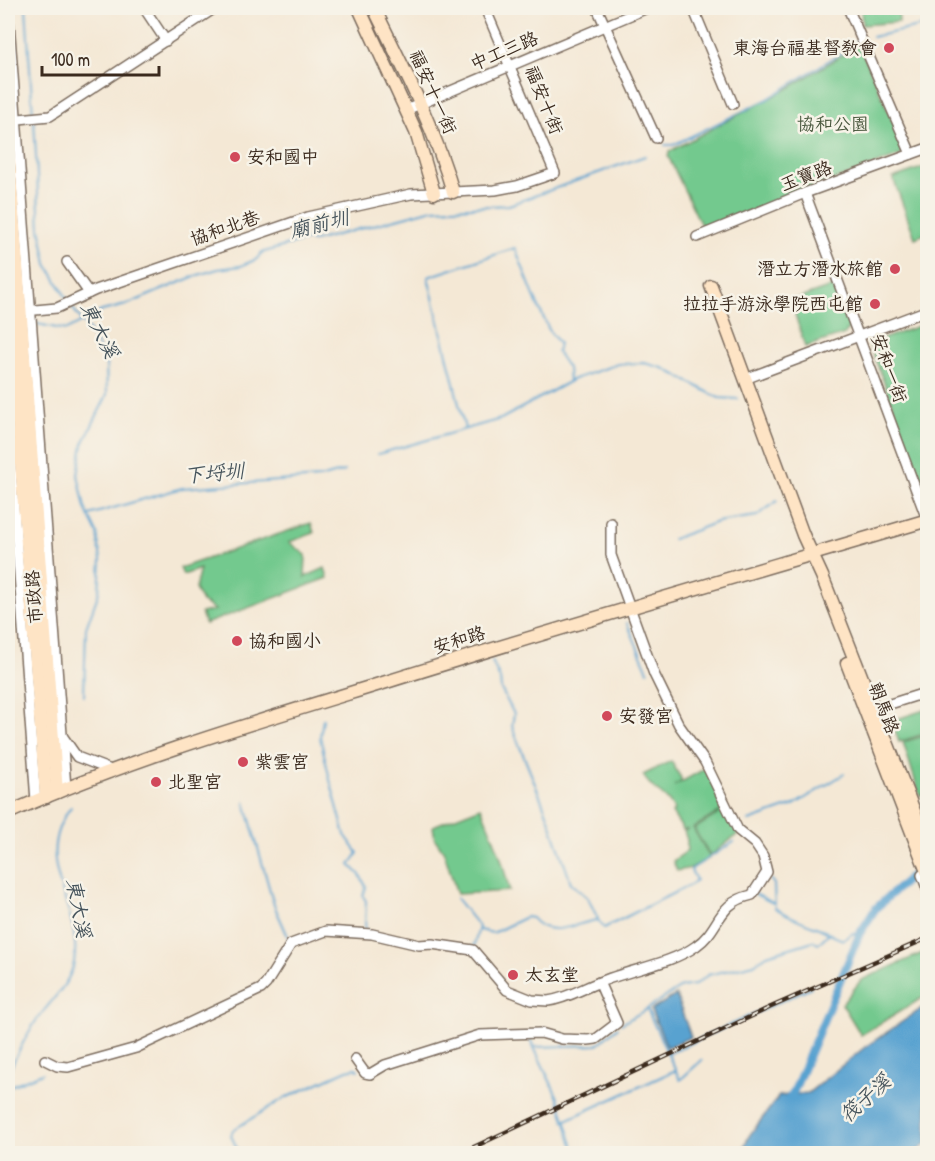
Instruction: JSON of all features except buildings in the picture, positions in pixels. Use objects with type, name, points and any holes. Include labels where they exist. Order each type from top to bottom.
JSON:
[{"type":"street","name":"市政路","points":[[8,8],[17,311],[61,733],[51,795]]},
{"type":"street","points":[[144,8],[166,41]]},
{"type":"street","points":[[11,119],[50,116],[215,8]]},
{"type":"street","points":[[359,8],[416,132],[434,193]]},
{"type":"street","name":"福安十一街","points":[[374,8],[419,104],[446,168],[453,192]]},
{"type":"street","name":"福安十街","points":[[485,8],[512,66],[555,173]]},
{"type":"street","points":[[597,8],[656,138]]},
{"type":"street","name":"中工三路","points":[[406,110],[647,8]]},
{"type":"street","points":[[693,8],[733,104]]},
{"type":"street","points":[[848,8],[911,154]]},
{"type":"street","name":"市政路","points":[[8,147],[17,311],[51,795]]},
{"type":"street","name":"玉寶路","points":[[697,237],[805,193],[927,148]]},
{"type":"street","name":"協和北巷","points":[[17,311],[61,306],[86,294],[308,218],[411,194],[517,186],[555,173]]},
{"type":"street","name":"安和一街","points":[[805,193],[860,335],[927,521]]},
{"type":"street","points":[[67,262],[86,294]]},
{"type":"street","name":"朝馬路","points":[[711,286],[812,555],[927,847]]},
{"type":"street","name":"市政路","points":[[8,290],[17,311]]},
{"type":"street","points":[[745,379],[927,310]]},
{"type":"street","name":"市政路","points":[[8,426],[51,795]]},
{"type":"street","name":"安和路","points":[[8,813],[111,770],[431,667],[927,521]]},
{"type":"street","points":[[45,1060],[57,1066],[68,1067],[136,1047],[261,988],[266,984],[291,944],[326,931],[372,934],[408,943],[449,945],[473,950],[507,990],[532,1000],[555,1000],[694,948],[709,934],[721,913],[733,900],[752,895],[767,869],[755,844],[738,830],[705,762],[679,725],[654,674],[628,609],[611,555],[611,523]]},
{"type":"street","name":"朝馬路","points":[[812,555],[812,571],[927,874]]},
{"type":"street","points":[[874,709],[927,692]]},
{"type":"street","points":[[61,733],[77,757],[111,770]]},
{"type":"street","points":[[927,874],[922,875],[927,891]]},
{"type":"street","points":[[355,1059],[365,1074],[370,1074],[385,1065],[480,1035],[541,1033],[562,1039],[592,1040],[617,1023],[599,982]]},
{"type":"green space","points":[[861,8],[898,8],[899,22],[862,25]]},
{"type":"green space","name":"協和公園","points":[[855,47],[861,49],[904,147],[901,155],[707,228],[701,225],[668,156],[670,151],[787,89]]},
{"type":"green space","points":[[927,166],[927,233],[915,238],[893,178]]},
{"type":"green space","points":[[834,286],[849,327],[845,334],[805,347],[791,301]]},
{"type":"green space","points":[[928,323],[927,494],[870,346],[874,342]]},
{"type":"green space","points":[[311,523],[314,533],[289,542],[306,555],[305,577],[325,568],[328,578],[205,624],[201,613],[215,610],[202,602],[195,589],[200,569],[183,575],[180,568]]},
{"type":"green space","points":[[927,709],[927,733],[899,742],[893,724],[897,719]]},
{"type":"green space","points":[[927,735],[927,793],[920,796],[903,742]]},
{"type":"green space","points":[[671,761],[681,778],[681,782],[674,786],[706,768],[726,808],[693,828],[710,858],[691,868],[677,871],[673,861],[687,851],[684,831],[689,829],[683,830],[672,813],[674,810],[671,804],[643,775]]},
{"type":"green space","points":[[481,807],[500,855],[510,891],[457,894],[444,852],[435,839],[433,826]]},
{"type":"green space","points":[[726,809],[738,834],[710,856],[694,829]]},
{"type":"green space","points":[[927,951],[927,995],[861,1035],[842,1004],[861,980]]},
{"type":"water","points":[[676,995],[691,1037],[667,1047],[651,1010]]},
{"type":"water","name":"筏子溪","points":[[927,1005],[927,1143],[915,1153],[741,1153],[749,1136],[779,1096],[808,1093],[865,1047]]},
{"type":"waterway","name":"東大溪","points":[[26,8],[33,115]]},
{"type":"waterway","points":[[872,37],[928,25]]},
{"type":"waterway","points":[[665,145],[673,145],[766,100],[844,51],[857,40]]},
{"type":"waterway","name":"東大溪","points":[[34,121],[40,228],[47,264],[68,301]]},
{"type":"waterway","name":"廟前圳","points":[[33,323],[66,330],[102,311],[126,305],[195,276],[218,269],[241,266],[257,259],[261,253],[433,209],[509,205],[645,156]]},
{"type":"waterway","points":[[465,429],[428,277],[515,248],[550,332],[559,343],[557,352],[568,368],[569,382]]},
{"type":"waterway","name":"東大溪","points":[[71,306],[91,333],[106,362],[107,395],[83,444],[78,475],[85,508],[97,533],[101,560],[99,592],[86,628],[84,696]]},
{"type":"waterway","points":[[378,454],[501,419],[574,379],[618,364],[644,363],[663,368],[719,398],[738,399]]},
{"type":"waterway","name":"下埒圳","points":[[89,515],[182,488],[319,478],[345,471]]},
{"type":"waterway","points":[[673,539],[717,522],[757,516],[777,501]]},
{"type":"waterway","points":[[627,623],[648,671]]},
{"type":"waterway","points":[[492,661],[500,679],[501,689],[514,714],[512,726],[548,816],[571,883],[588,898],[598,919]]},
{"type":"waterway","points":[[323,719],[320,737],[330,780],[345,835],[358,853],[350,865],[360,875],[366,887],[363,896],[366,901],[365,931]]},
{"type":"waterway","points":[[749,821],[794,805],[844,774]]},
{"type":"waterway","points":[[245,802],[274,905],[290,941]]},
{"type":"waterway","name":"東大溪","points":[[8,1073],[34,1024],[72,971],[75,942],[72,922],[60,884],[55,847],[59,827],[71,807]]},
{"type":"waterway","points":[[479,930],[493,933],[526,917],[532,918],[546,928],[563,928],[598,920],[604,928],[692,884],[696,880],[691,870],[734,842]]},
{"type":"waterway","points":[[787,1102],[794,1091],[860,933],[876,908],[917,871]]},
{"type":"waterway","points":[[770,879],[774,884],[775,908],[844,940],[853,933],[859,935]]},
{"type":"waterway","points":[[755,894],[773,903]]},
{"type":"waterway","points":[[456,898],[479,927],[474,946]]},
{"type":"waterway","points":[[702,1060],[680,1080],[647,1009],[681,987],[695,985],[708,975],[754,964],[767,955],[813,941],[818,944],[828,934]]},
{"type":"waterway","points":[[670,1053],[811,987]]},
{"type":"waterway","points":[[621,1024],[647,1009]]},
{"type":"waterway","points":[[535,1047],[597,1045],[618,1027]]},
{"type":"waterway","points":[[530,1039],[558,1098],[576,1154]]},
{"type":"waterway","points":[[240,1154],[231,1136],[233,1130],[283,1099],[347,1070],[356,1068],[358,1070]]},
{"type":"waterway","points":[[564,1121],[676,1070]]},
{"type":"waterway","points":[[8,1087],[42,1073]]},
{"type":"railway","points":[[459,1154],[771,1007],[928,938]]},
{"type":"place","name":"東海台福基督教會","points":[[889,48]]},
{"type":"place","name":"安和國中","points":[[235,157]]},
{"type":"place","name":"潛立方潛水旅館","points":[[895,269]]},
{"type":"place","name":"拉拉手游泳學院西屯館","points":[[875,304]]},
{"type":"place","name":"協和國小","points":[[237,641]]},
{"type":"place","name":"安發宮","points":[[607,716]]},
{"type":"place","name":"紫雲宮","points":[[243,762]]},
{"type":"place","name":"北聖宮","points":[[156,782]]},
{"type":"place","name":"太玄堂","points":[[513,975]]}]
